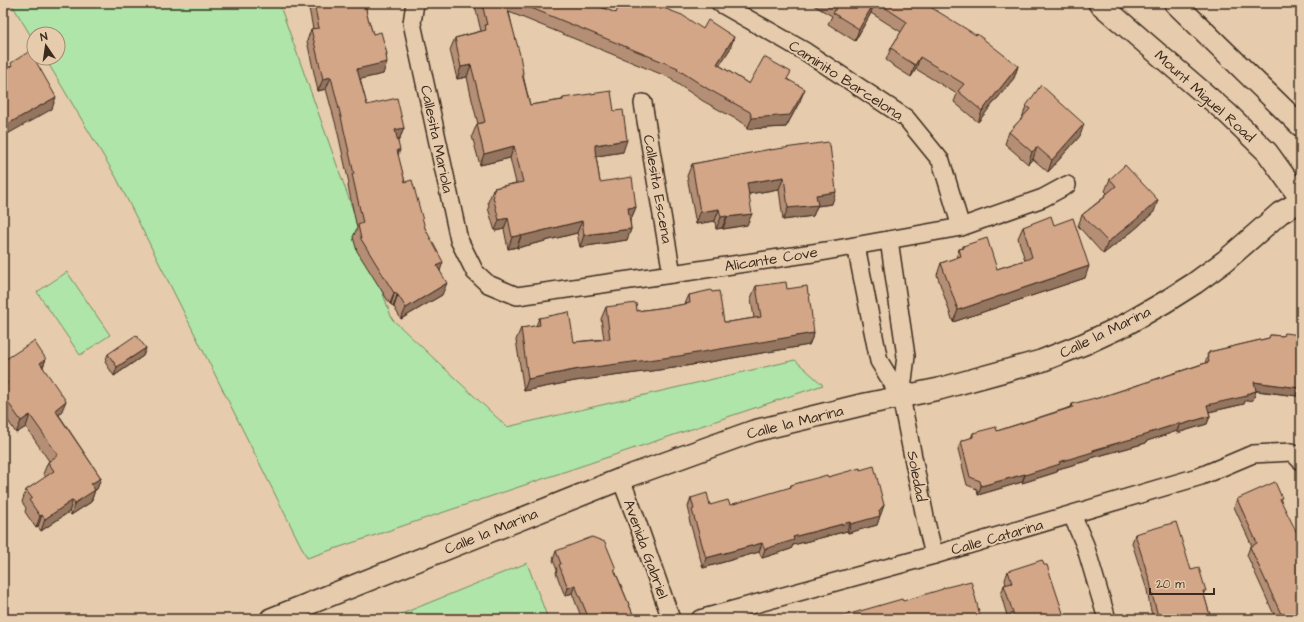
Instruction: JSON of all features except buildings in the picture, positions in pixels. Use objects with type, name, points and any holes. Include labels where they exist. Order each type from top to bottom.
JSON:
[{"type":"street","name":"Callesita Mariola","points":[[415,3],[412,23],[459,240],[475,272]]},
{"type":"street","name":"Caminito Barcelona","points":[[720,3],[806,52],[906,118],[941,161],[961,227]]},
{"type":"street","name":"Mount Miguel Road","points":[[1099,3],[1228,114],[1267,152],[1301,200]]},
{"type":"street","points":[[1175,3],[1301,126]]},
{"type":"street","name":"Callesita Escena","points":[[643,103],[672,274]]},
{"type":"street","name":"Alicante Cove","points":[[475,272],[488,284],[517,296],[672,274],[856,246],[961,227],[1043,198],[1067,185]]},
{"type":"street","name":"Calle la Marina","points":[[270,619],[620,479],[754,431],[861,405],[939,389],[1041,361],[1084,344],[1125,325],[1196,283],[1231,256],[1280,213],[1301,200]]},
{"type":"street","name":"Soledad","points":[[889,240],[906,356],[901,397],[934,555]]},
{"type":"street","name":"Soledad","points":[[856,246],[879,361],[901,397]]},
{"type":"street","name":"Calle Catarina","points":[[700,619],[934,555],[1072,515],[1201,476],[1253,454],[1296,457]]},
{"type":"street","name":"Avenida Gabriel","points":[[620,479],[635,516],[671,619]]},
{"type":"street","points":[[1072,515],[1086,545],[1107,619]]},
{"type":"green space","points":[[11,3],[279,3],[392,319],[507,427],[795,360],[823,385],[307,558],[116,177],[50,66],[66,66],[66,26],[26,26],[26,28]]},
{"type":"green space","points":[[67,272],[110,335],[80,355],[37,292]]},
{"type":"green space","points":[[527,563],[548,619],[389,619]]}]
